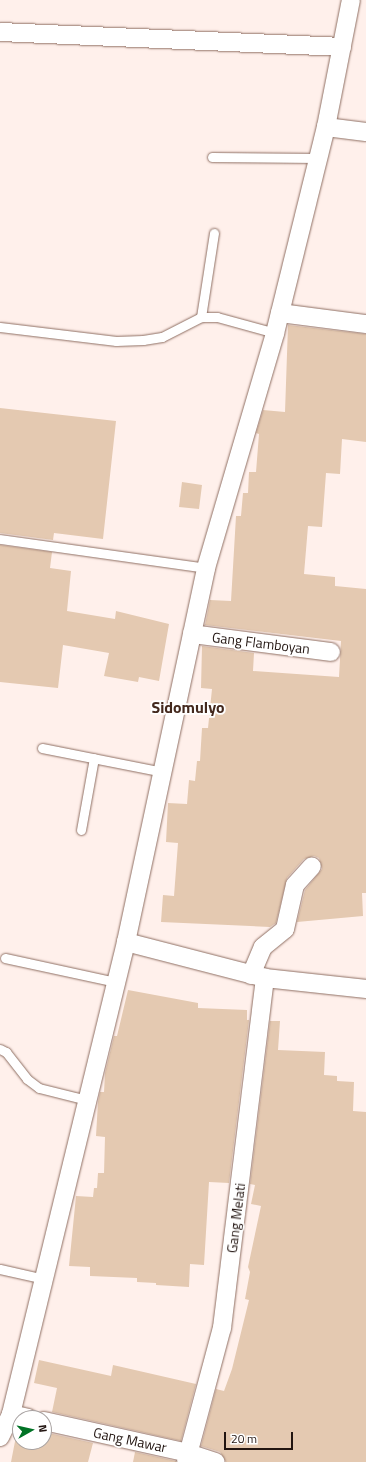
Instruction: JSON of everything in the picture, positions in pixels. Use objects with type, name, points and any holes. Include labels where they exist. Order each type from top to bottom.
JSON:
[{"type":"street","points":[[0,1437],[11,1414],[126,942],[206,568],[275,333],[326,127],[351,0]]},
{"type":"street","points":[[0,32],[342,47]]},
{"type":"street","points":[[326,127],[366,132]]},
{"type":"street","points":[[280,313],[366,324]]},
{"type":"street","name":"Gang Flamboyan","points":[[192,634],[331,652]]},
{"type":"street","name":"Gang Melati","points":[[187,1458],[222,1328],[258,977],[263,948],[285,929],[295,885],[312,866]]},
{"type":"street","points":[[126,942],[258,977],[366,989]]},
{"type":"street","name":"Gang Mawar","points":[[52,1423],[187,1458],[216,1462]]},
{"type":"lane","points":[[212,157],[318,158]]},
{"type":"lane","points":[[201,317],[214,233]]},
{"type":"lane","points":[[0,328],[116,341],[143,340],[162,337],[201,317],[217,317],[275,333]]},
{"type":"lane","points":[[0,539],[206,568]]},
{"type":"lane","points":[[42,748],[163,772]]},
{"type":"lane","points":[[81,830],[94,758]]},
{"type":"lane","points":[[6,958],[116,982]]},
{"type":"lane","points":[[0,1049],[6,1052],[27,1079],[39,1088],[87,1100]]},
{"type":"lane","points":[[0,1269],[44,1279]]},
{"type":"building","points":[[288,325],[366,334],[366,442],[342,439],[340,474],[326,473],[322,527],[308,526],[304,574],[335,577],[335,586],[366,589],[366,893],[362,893],[363,916],[297,922],[305,890],[322,869],[319,858],[314,856],[304,859],[287,878],[276,923],[270,927],[161,922],[163,895],[174,896],[178,843],[166,842],[168,803],[187,804],[189,780],[195,781],[197,761],[200,761],[202,728],[208,728],[212,689],[201,688],[202,646],[254,653],[253,671],[339,677],[341,641],[205,625],[210,600],[231,601],[236,516],[241,516],[243,493],[248,493],[249,472],[256,472],[259,434],[256,433],[263,410],[285,412]]},
{"type":"building","points":[[0,408],[116,421],[103,539],[54,533],[53,540],[0,533]]},
{"type":"building","points":[[182,482],[202,485],[199,509],[179,507]]},
{"type":"building","points":[[0,545],[52,552],[50,568],[71,571],[67,611],[115,619],[116,611],[169,624],[159,681],[139,677],[138,682],[104,676],[109,653],[63,645],[58,688],[0,682]]},
{"type":"building","points":[[128,990],[198,1003],[198,1008],[247,1010],[247,1020],[249,1020],[229,1183],[209,1182],[204,1265],[190,1264],[189,1287],[137,1282],[137,1278],[90,1276],[90,1267],[69,1266],[76,1196],[93,1197],[94,1188],[97,1188],[98,1173],[104,1173],[105,1137],[96,1136],[98,1102],[100,1092],[104,1092],[105,1073],[114,1036],[117,1036]]},
{"type":"building","points":[[270,1021],[280,1021],[278,1050],[325,1052],[324,1075],[337,1076],[337,1081],[354,1082],[353,1111],[366,1112],[366,1462],[226,1462],[220,1452],[201,1446],[216,1389],[224,1391],[232,1369],[249,1300],[245,1299],[250,1272],[248,1267],[261,1206],[251,1204],[255,1185],[250,1184]]},
{"type":"building","points":[[39,1360],[111,1376],[113,1365],[196,1384],[181,1441],[52,1412],[57,1388],[34,1383]]},
{"type":"building","points":[[52,1434],[93,1443],[88,1462],[11,1462],[13,1450],[52,1450]]},
{"type":"building","points":[[135,1452],[176,1461],[176,1462],[133,1462]]},
{"type":"district","name":"Sidomulyo","points":[[188,707]]}]
